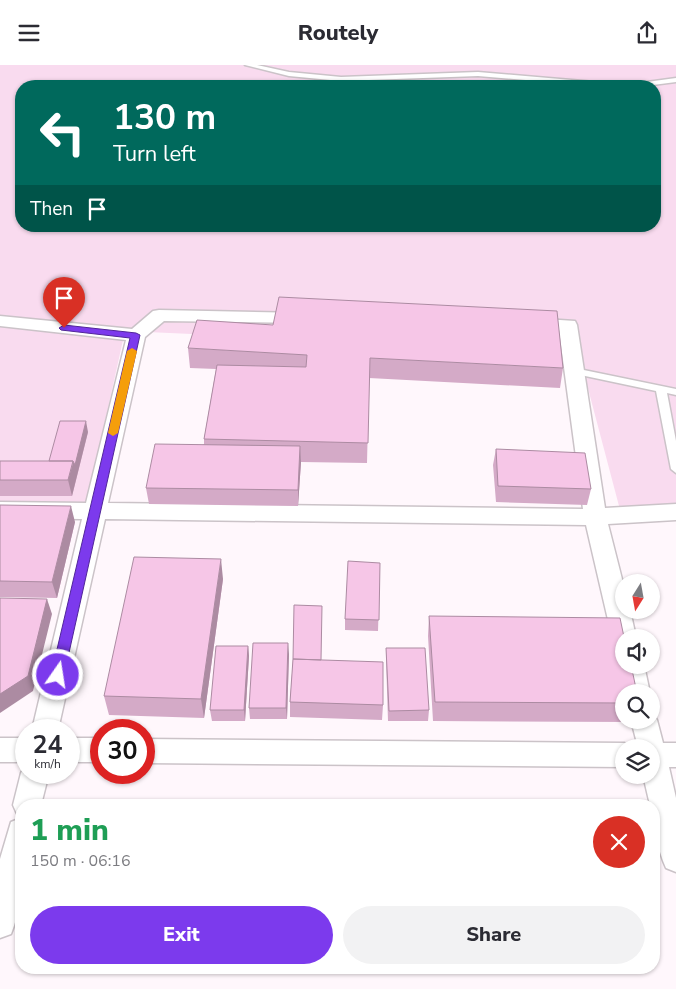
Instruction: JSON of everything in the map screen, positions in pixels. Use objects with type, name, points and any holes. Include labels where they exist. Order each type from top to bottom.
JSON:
[{"type":"street","points":[[48,719],[136,335],[159,315],[319,319]]},
{"type":"street","points":[[0,321],[136,335]]},
{"type":"street","points":[[508,323],[568,325],[595,517],[622,629]]},
{"type":"street","points":[[0,510],[595,517],[676,511]]},
{"type":"street","points":[[0,750],[15,750]]},
{"type":"street","points":[[155,751],[615,755]]},
{"type":"street","points":[[660,773],[676,858]]},
{"type":"street","points":[[28,799],[32,784]]},
{"type":"street","points":[[0,923],[15,857]]},
{"type":"lane","points":[[248,65],[289,74],[341,79],[478,74],[548,80]]},
{"type":"lane","points":[[661,82],[676,80]]},
{"type":"lane","points":[[574,371],[676,392]]},
{"type":"lane","points":[[661,389],[676,469]]},
{"type":"shaded area","points":[[0,65],[676,65],[676,510],[619,506],[571,324],[246,311],[236,336],[125,331],[87,503],[0,503]]},
{"type":"building","points":[[279,297],[557,311],[563,368],[370,358],[368,443],[204,439],[217,365],[306,367],[307,355],[188,348],[197,320],[273,325]]},
{"type":"building","points":[[60,421],[86,421],[75,465],[73,461],[49,461]]},
{"type":"building","points":[[155,444],[300,446],[298,490],[146,488]]},
{"type":"building","points":[[496,449],[585,453],[591,489],[498,486]]},
{"type":"building","points":[[0,461],[73,461],[68,480],[0,480]]},
{"type":"building","points":[[0,505],[71,506],[52,582],[0,581]]},
{"type":"building","points":[[134,557],[221,559],[201,699],[104,696]]},
{"type":"building","points":[[348,561],[380,563],[379,620],[345,619]]},
{"type":"building","points":[[0,598],[47,599],[28,676],[0,694]]},
{"type":"building","points":[[294,605],[322,606],[321,660],[293,659]]},
{"type":"building","points":[[429,616],[620,619],[622,629],[615,629],[615,674],[633,674],[635,684],[615,684],[615,703],[435,702]]},
{"type":"building","points":[[253,643],[288,643],[286,708],[249,708]]},
{"type":"building","points":[[216,646],[248,646],[244,710],[210,710]]},
{"type":"building","points":[[386,648],[425,648],[429,710],[389,711]]},
{"type":"building","points":[[293,659],[383,662],[383,705],[290,702]]},
{"type":"slow traffic","points":[[113,433],[132,351]]},
{"type":"route","points":[[58,675],[136,335],[64,328]]}]
